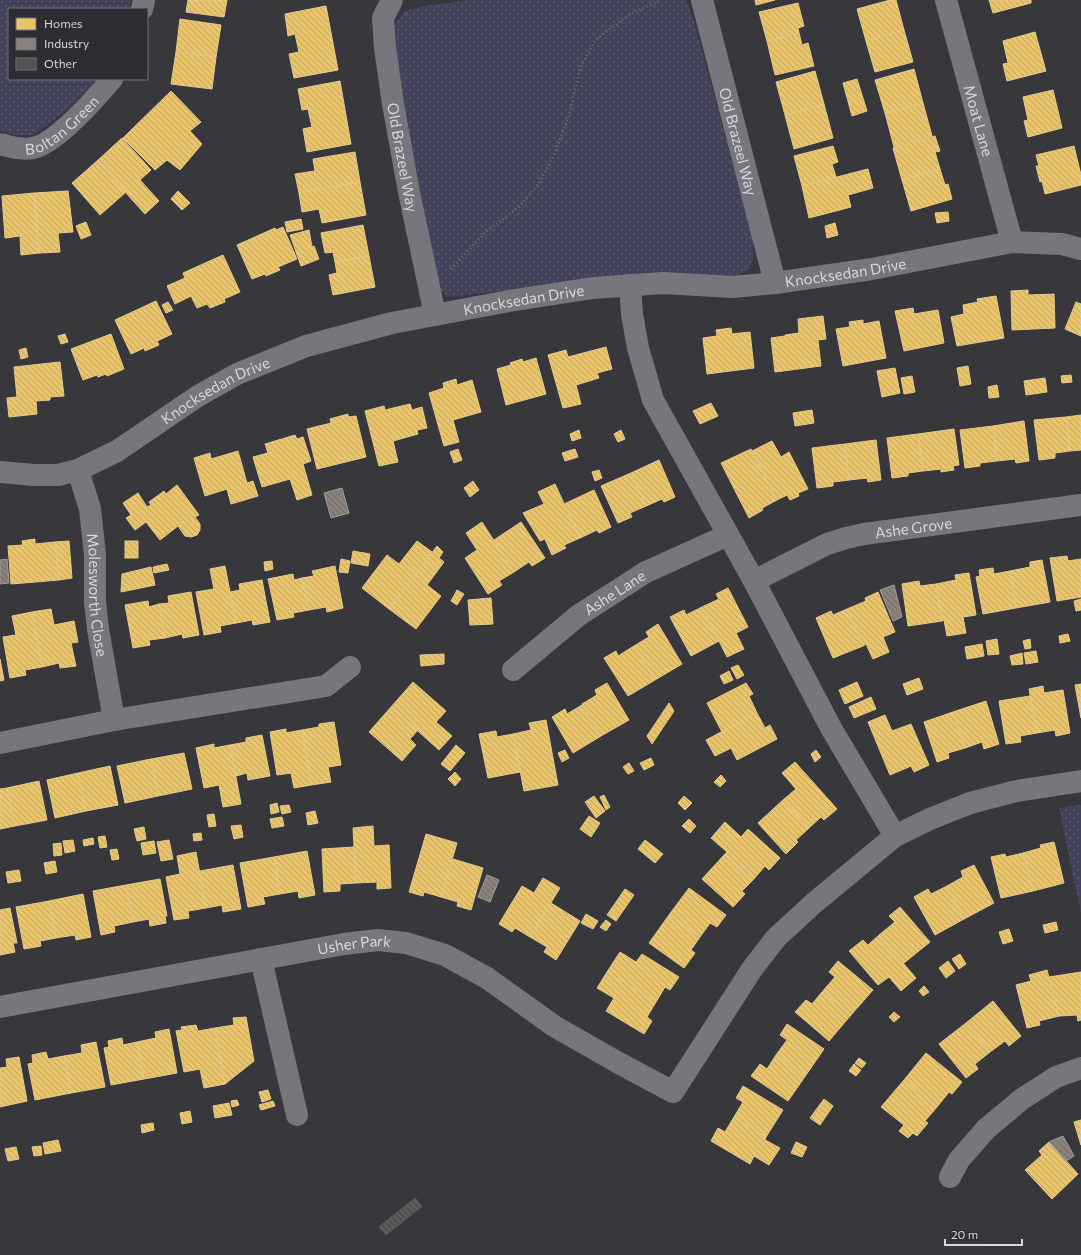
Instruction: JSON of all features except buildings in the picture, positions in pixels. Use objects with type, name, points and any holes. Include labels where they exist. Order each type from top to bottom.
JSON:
[{"type":"street","name":"Old Brazeel Way","points":[[392,0],[383,18],[385,48],[393,104],[435,315]]},
{"type":"street","name":"Old Brazeel Way","points":[[702,0],[775,283]]},
{"type":"street","name":"Moat Lane","points":[[946,0],[1012,242]]},
{"type":"street","name":"Boltan Green","points":[[0,144],[19,148],[36,147],[53,138],[89,105],[111,80]]},
{"type":"street","name":"Knocksedan Drive","points":[[0,472],[34,475],[58,475],[78,470],[118,452],[198,396],[238,374],[306,346],[392,323],[509,301],[630,284],[663,283],[732,287],[775,283],[872,269],[1012,242],[1062,244],[1081,249]]},
{"type":"street","points":[[630,284],[632,314],[638,348],[653,400],[754,581],[831,728],[895,836],[930,819],[970,803],[1017,791],[1081,781]]},
{"type":"street","name":"Molesworth Close","points":[[78,470],[90,509],[95,555],[95,602],[98,629],[114,720]]},
{"type":"street","name":"Ashe Grove","points":[[754,581],[827,544],[846,538],[864,534],[1081,505]]},
{"type":"street","name":"Ashe Lane","points":[[513,670],[579,615],[646,572],[728,534]]},
{"type":"street","points":[[0,744],[114,720],[326,686],[350,667]]},
{"type":"street","name":"Usher Park","points":[[0,1007],[344,944],[378,940],[406,943],[446,955],[487,978],[554,1026],[673,1092],[752,969],[776,938],[814,903],[895,836]]},
{"type":"street","points":[[261,959],[297,1115]]},
{"type":"street","points":[[950,1177],[959,1160],[986,1129],[1022,1099],[1056,1077],[1081,1068]]},
{"type":"path","points":[[430,291],[486,232],[520,206],[540,182],[556,150],[569,115],[580,69],[595,40],[630,14],[661,0]]},
{"type":"shaded area","points":[[0,0],[130,0],[129,8],[8,8],[8,80],[96,80],[70,107],[34,135],[16,135],[3,132],[0,129]]},
{"type":"shaded area","points":[[471,0],[686,0],[693,18],[753,239],[753,259],[749,269],[735,277],[598,279],[449,297],[440,290],[392,45],[395,23],[406,11],[425,6]]},
{"type":"shaded area","points":[[1081,805],[1081,913],[1059,808]]}]
